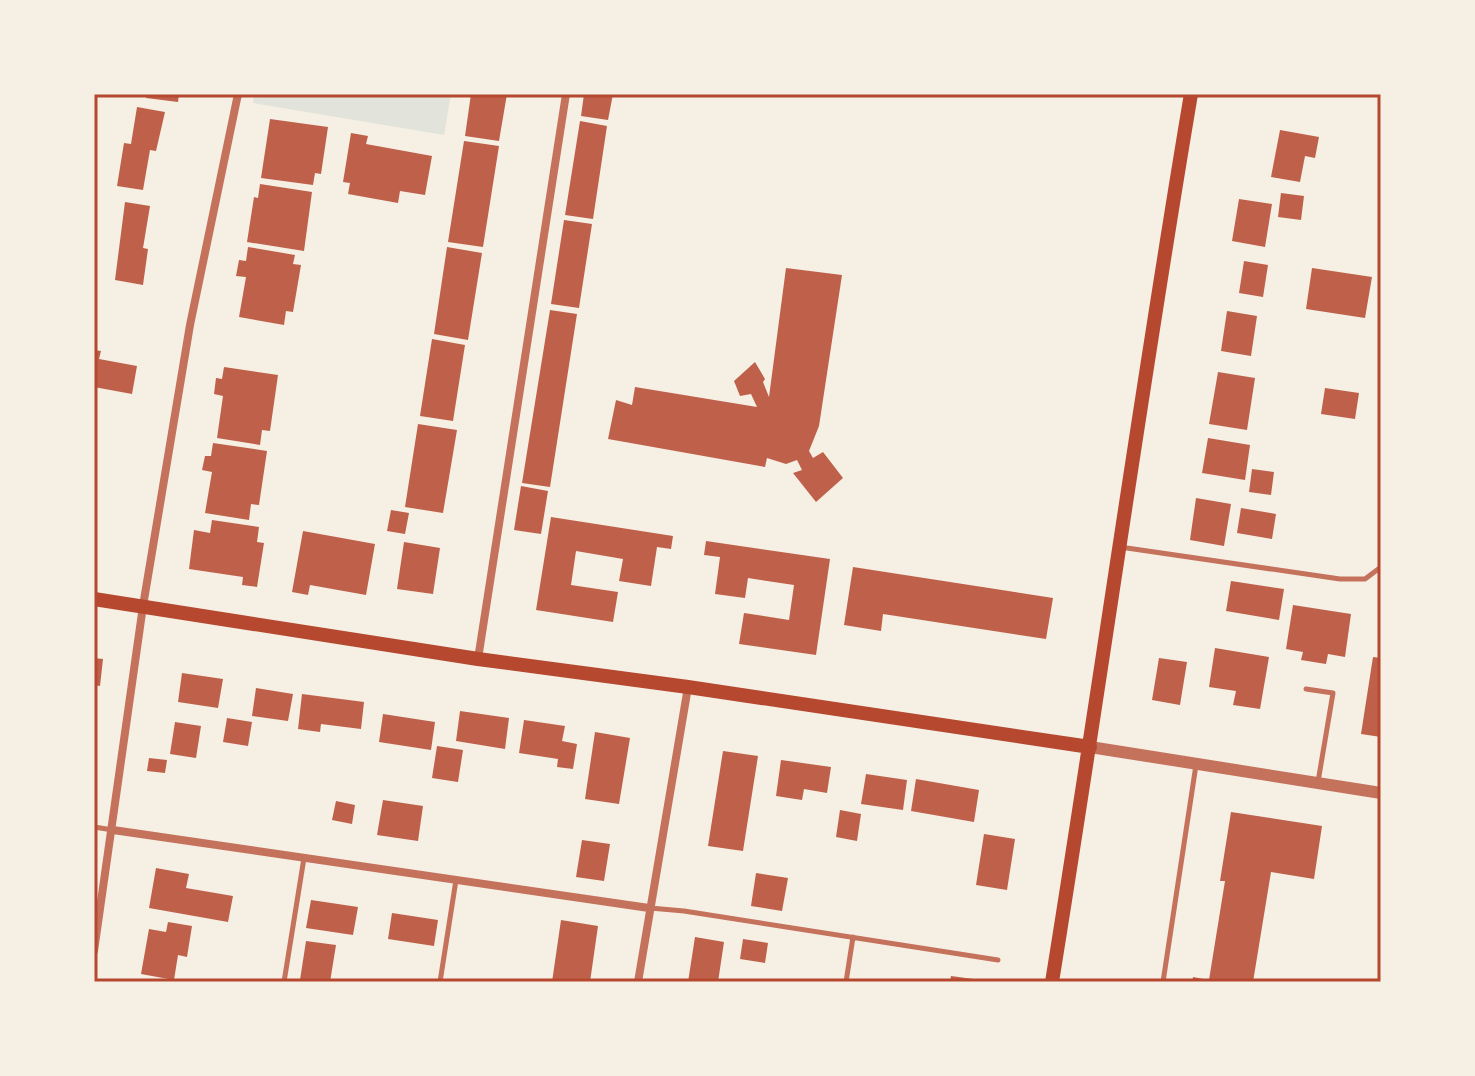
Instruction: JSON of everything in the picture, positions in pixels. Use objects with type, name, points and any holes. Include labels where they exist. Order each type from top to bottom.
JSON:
[{"type":"main road","points":[[1052,982],[1154,311],[1191,94]]},
{"type":"main road","points":[[94,599],[478,659],[1090,747]]},
{"type":"street","points":[[94,951],[143,606],[190,325],[238,94]]},
{"type":"street","points":[[478,659],[566,94]]},
{"type":"street","points":[[638,982],[688,687]]},
{"type":"street","points":[[1090,747],[1381,793]]},
{"type":"street","points":[[113,830],[649,908]]},
{"type":"lane","points":[[1119,546],[1340,579],[1365,579],[1381,567]]},
{"type":"lane","points":[[1306,689],[1333,693],[1318,783]]},
{"type":"lane","points":[[1163,982],[1197,764]]},
{"type":"lane","points":[[94,827],[113,830]]},
{"type":"lane","points":[[284,982],[304,858]]},
{"type":"lane","points":[[440,982],[456,880]]},
{"type":"lane","points":[[649,908],[998,960]]},
{"type":"lane","points":[[846,982],[853,937]]},
{"type":"shaded area","points":[[254,94],[451,94],[444,135],[253,103]]},
{"type":"building","points":[[147,94],[179,94],[178,102],[146,98]]},
{"type":"building","points":[[471,94],[507,94],[499,141],[465,136]]},
{"type":"building","points":[[584,94],[613,94],[608,120],[581,116]]},
{"type":"building","points":[[137,107],[165,112],[156,151],[150,150],[143,190],[117,186],[124,143],[131,144]]},
{"type":"building","points":[[270,119],[328,127],[321,174],[315,173],[313,185],[261,178]]},
{"type":"building","points":[[580,121],[607,126],[593,219],[565,215]]},
{"type":"building","points":[[1280,130],[1319,137],[1315,158],[1305,156],[1300,182],[1271,177]]},
{"type":"building","points":[[351,133],[368,136],[366,144],[432,156],[425,195],[400,191],[398,203],[348,194],[350,183],[343,182]]},
{"type":"building","points":[[464,141],[499,146],[483,247],[448,242]]},
{"type":"building","points":[[260,184],[312,192],[304,251],[247,242],[254,197],[258,198]]},
{"type":"building","points":[[1281,193],[1304,196],[1301,220],[1278,217]]},
{"type":"building","points":[[1239,199],[1272,204],[1265,247],[1232,241]]},
{"type":"building","points":[[125,202],[150,206],[143,248],[148,249],[143,285],[115,280]]},
{"type":"building","points":[[564,220],[592,224],[579,308],[551,304]]},
{"type":"building","points":[[248,247],[295,255],[293,264],[301,265],[293,312],[286,311],[284,325],[239,317],[246,277],[236,276],[239,260],[246,261]]},
{"type":"building","points":[[447,247],[482,253],[468,340],[434,334]]},
{"type":"building","points":[[1244,261],[1268,265],[1263,297],[1239,293]]},
{"type":"building","points":[[786,268],[842,275],[819,426],[809,451],[813,458],[823,452],[843,478],[816,502],[793,473],[802,470],[797,460],[786,464],[767,458],[765,467],[608,439],[616,400],[632,405],[635,387],[757,407],[751,394],[740,396],[734,381],[755,362],[765,379],[763,382],[769,397]]},
{"type":"building","points":[[1312,268],[1372,277],[1365,318],[1306,309]]},
{"type":"building","points":[[550,310],[577,314],[550,487],[522,483]]},
{"type":"building","points":[[1227,311],[1257,316],[1251,356],[1221,351]]},
{"type":"building","points":[[432,339],[465,345],[453,421],[420,416]]},
{"type":"building","points":[[94,350],[101,351],[99,359],[137,366],[132,394],[94,387]]},
{"type":"building","points":[[224,367],[278,375],[270,431],[262,430],[260,445],[217,438],[223,396],[214,394],[216,378],[222,379]]},
{"type":"building","points":[[1218,372],[1255,378],[1247,430],[1209,424]]},
{"type":"building","points":[[1325,388],[1359,393],[1355,419],[1321,414]]},
{"type":"building","points":[[418,424],[457,430],[443,513],[405,507]]},
{"type":"building","points":[[1208,438],[1250,445],[1245,480],[1202,473]]},
{"type":"building","points":[[213,443],[267,451],[259,505],[251,504],[249,520],[205,513],[212,472],[202,470],[205,456],[211,456]]},
{"type":"building","points":[[1252,469],[1274,472],[1271,495],[1249,492]]},
{"type":"building","points":[[521,486],[548,491],[541,534],[514,530]]},
{"type":"building","points":[[1196,498],[1231,504],[1224,546],[1190,540]]},
{"type":"building","points":[[1241,508],[1276,514],[1272,539],[1237,533]]},
{"type":"building","points":[[391,510],[409,513],[405,534],[387,531]]},
{"type":"building","points":[[551,517],[673,536],[671,549],[657,547],[651,586],[619,581],[623,559],[576,551],[571,585],[618,592],[613,622],[536,610]]},
{"type":"building","points":[[212,520],[259,527],[257,542],[264,543],[257,587],[242,585],[243,577],[189,569],[194,530],[210,533]]},
{"type":"building","points":[[303,531],[375,544],[366,595],[310,585],[308,595],[292,592]]},
{"type":"building","points":[[706,541],[830,559],[816,655],[739,644],[744,613],[789,620],[794,585],[748,578],[745,598],[715,594],[720,557],[704,555]]},
{"type":"building","points":[[404,542],[440,548],[433,594],[397,589]]},
{"type":"building","points":[[853,567],[1053,598],[1046,639],[883,614],[881,631],[844,625]]},
{"type":"building","points":[[1231,581],[1284,589],[1279,620],[1226,611]]},
{"type":"building","points":[[1293,605],[1351,614],[1345,657],[1328,654],[1326,664],[1301,660],[1303,652],[1286,649]]},
{"type":"building","points":[[1215,648],[1269,657],[1260,709],[1233,705],[1236,691],[1209,687]]},
{"type":"building","points":[[1373,657],[1381,658],[1381,737],[1361,734]]},
{"type":"building","points":[[94,658],[103,659],[100,686],[94,685]]},
{"type":"building","points":[[1159,658],[1187,662],[1180,705],[1152,700]]},
{"type":"building","points":[[182,673],[223,679],[218,708],[178,702]]},
{"type":"building","points":[[256,688],[293,694],[288,721],[252,716]]},
{"type":"building","points":[[302,694],[364,702],[361,729],[321,724],[320,732],[298,729]]},
{"type":"building","points":[[460,711],[509,718],[505,749],[456,741]]},
{"type":"building","points":[[383,714],[435,722],[431,750],[379,742]]},
{"type":"building","points":[[227,718],[252,722],[248,746],[223,742]]},
{"type":"building","points":[[524,720],[565,726],[562,741],[577,744],[573,769],[557,767],[558,759],[519,753]]},
{"type":"building","points":[[175,722],[201,726],[196,758],[170,754]]},
{"type":"building","points":[[595,732],[630,738],[619,804],[585,799]]},
{"type":"building","points":[[437,746],[463,750],[458,782],[432,778]]},
{"type":"building","points":[[723,751],[758,756],[743,851],[708,846]]},
{"type":"building","points":[[149,758],[167,760],[165,773],[147,771]]},
{"type":"building","points":[[781,760],[831,767],[827,793],[804,789],[802,800],[776,796]]},
{"type":"building","points":[[866,774],[907,780],[903,810],[861,804]]},
{"type":"building","points":[[916,779],[979,790],[974,822],[911,811]]},
{"type":"building","points":[[383,800],[423,806],[418,841],[377,835]]},
{"type":"building","points":[[336,801],[355,805],[352,824],[332,820]]},
{"type":"building","points":[[840,810],[861,814],[857,841],[836,837]]},
{"type":"building","points":[[1231,812],[1322,826],[1314,879],[1271,872],[1253,982],[1192,982],[1193,977],[1209,980],[1225,881],[1220,881]]},
{"type":"building","points":[[984,834],[1015,839],[1007,890],[976,885]]},
{"type":"building","points":[[582,840],[610,844],[604,881],[576,877]]},
{"type":"building","points":[[156,868],[189,874],[186,888],[233,896],[228,922],[149,908]]},
{"type":"building","points":[[756,873],[788,878],[782,911],[751,906]]},
{"type":"building","points":[[311,900],[358,907],[353,935],[306,928]]},
{"type":"building","points":[[392,913],[438,920],[434,946],[388,939]]},
{"type":"building","points":[[561,920],[598,926],[590,982],[552,982]]},
{"type":"building","points":[[168,922],[192,926],[187,957],[178,955],[174,980],[141,974],[149,929],[166,932]]},
{"type":"building","points":[[695,937],[724,942],[718,982],[688,982]]},
{"type":"building","points":[[743,939],[768,943],[765,963],[740,959]]},
{"type":"building","points":[[306,941],[336,945],[330,982],[300,980]]},
{"type":"building","points":[[951,976],[981,980],[981,982],[950,982]]}]
